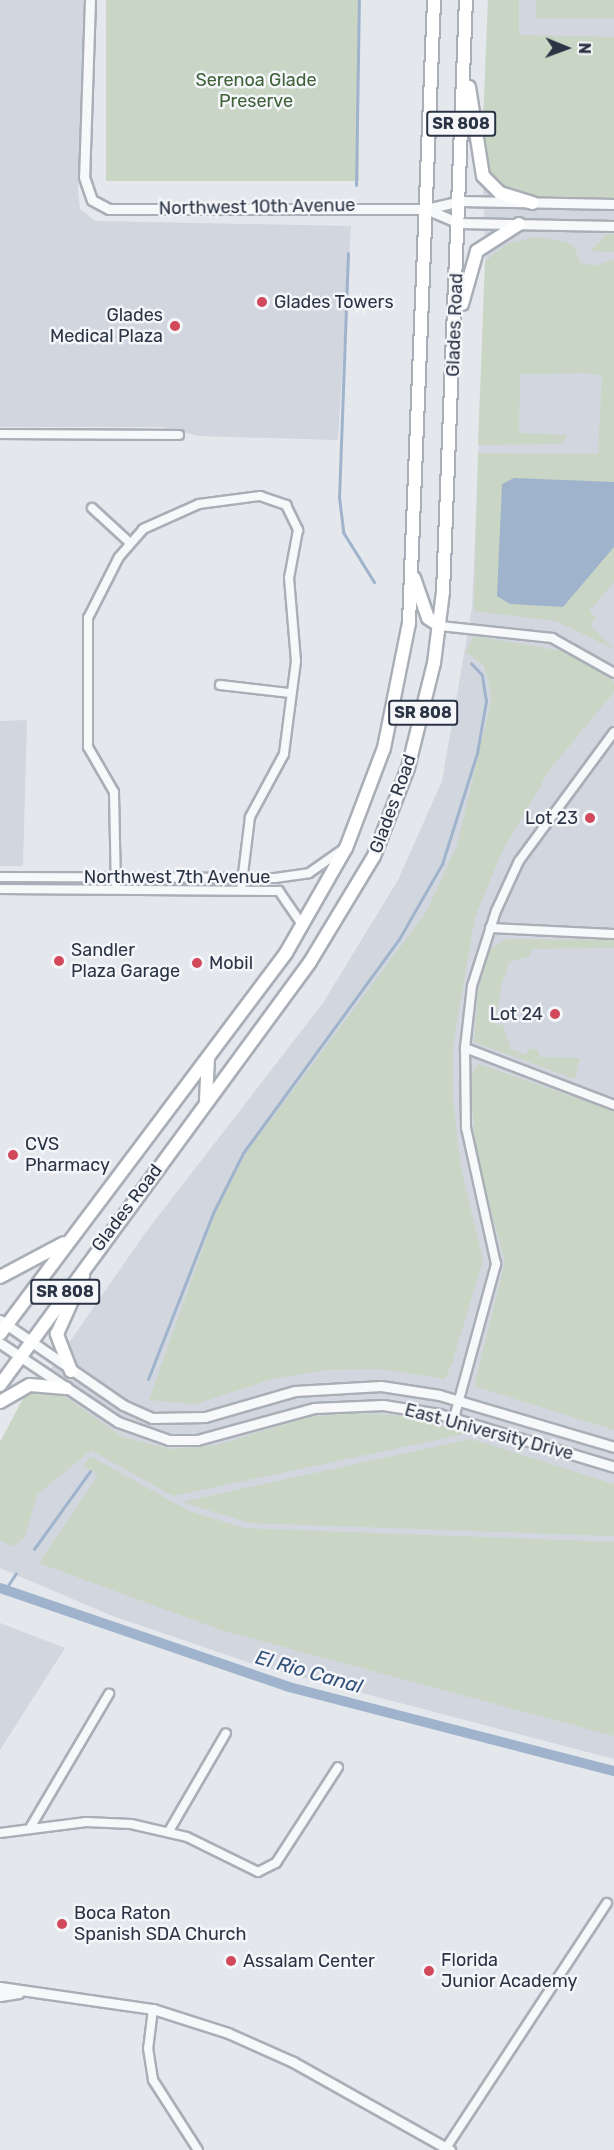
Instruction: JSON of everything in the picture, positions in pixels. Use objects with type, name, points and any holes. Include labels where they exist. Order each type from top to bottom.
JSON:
[{"type":"main road","name":"Glades Road","points":[[2,1326],[208,1058],[303,926],[346,848],[392,717],[412,571],[434,0]]},
{"type":"main road","name":"Glades Road","points":[[0,1385],[100,1243],[310,962],[374,856],[408,768],[440,626],[455,334],[466,0]]},
{"type":"main road","points":[[464,46],[480,170],[500,193],[532,203]]},
{"type":"main road","points":[[455,334],[474,257],[491,238],[519,224]]},
{"type":"main road","points":[[412,571],[428,618],[440,626]]},
{"type":"main road","points":[[205,1104],[208,1058]]},
{"type":"main road","points":[[0,1277],[70,1240]]},
{"type":"main road","points":[[71,1371],[58,1345],[58,1327],[100,1243]]},
{"type":"main road","points":[[0,1402],[30,1385],[66,1388]]},
{"type":"street","name":"Northwest 10th Avenue","points":[[90,0],[84,177],[92,200],[108,209],[426,209]]},
{"type":"street","points":[[426,209],[460,201],[614,204]]},
{"type":"street","points":[[426,209],[459,223],[614,226]]},
{"type":"street","points":[[0,434],[179,435]]},
{"type":"street","points":[[116,889],[114,792],[88,747],[91,682],[86,628],[129,542],[152,523],[219,499],[260,496],[286,505],[298,530],[289,578],[296,651],[289,693],[284,754],[250,817],[241,890]]},
{"type":"street","points":[[92,507],[129,542]]},
{"type":"street","points":[[440,626],[552,638],[614,673]]},
{"type":"street","points":[[220,685],[289,693]]},
{"type":"street","points":[[454,1418],[496,1264],[471,1164],[465,1048],[469,1001],[490,928],[537,830],[614,732]]},
{"type":"street","name":"Northwest 7th Avenue","points":[[0,877],[241,878],[309,873],[346,848]]},
{"type":"street","name":"Northwest 7th Avenue","points":[[0,889],[279,891],[303,926]]},
{"type":"street","points":[[490,928],[614,934]]},
{"type":"street","points":[[465,1048],[614,1105]]},
{"type":"street","name":"East University Drive","points":[[2,1326],[30,1341],[71,1371],[137,1413],[168,1420],[332,1387],[408,1388],[459,1400],[614,1447]]},
{"type":"street","name":"East University Drive","points":[[0,1343],[135,1432],[182,1442],[287,1413],[338,1406],[383,1405],[454,1418],[614,1467]]},
{"type":"street","points":[[30,1828],[109,1694]]},
{"type":"street","points":[[169,1831],[226,1733]]},
{"type":"street","points":[[0,1833],[30,1828],[110,1822],[169,1831],[258,1872],[276,1863],[338,1767]]},
{"type":"street","points":[[0,1987],[153,2009],[260,2046],[448,2149],[608,1903]]},
{"type":"street","points":[[0,1996],[24,1992]]},
{"type":"street","points":[[153,2009],[148,2048],[153,2080],[198,2150]]},
{"type":"shaded area","points":[[0,0],[84,0],[78,191],[80,209],[95,221],[351,226],[338,440],[198,436],[163,427],[0,427]]},
{"type":"shaded area","points":[[488,0],[614,0],[614,1759],[259,1666],[110,1615],[0,1568],[0,1442],[146,1232],[323,1003],[398,880],[442,781],[472,608],[486,279],[482,153]]},
{"type":"shaded area","points":[[27,720],[23,866],[0,866],[0,721]]},
{"type":"shaded area","points":[[0,1623],[65,1648],[0,1750]]},
{"type":"green space","name":"Serenoa Glade Preserve","points":[[106,0],[359,0],[359,181],[106,181]]},
{"type":"green space","points":[[488,0],[519,0],[519,35],[614,37],[614,198],[531,197],[507,191],[489,177],[482,153]]},
{"type":"green space","points":[[536,0],[614,0],[614,18],[536,18]]},
{"type":"green space","points":[[608,233],[614,234],[614,252],[590,251]]},
{"type":"green space","points":[[535,237],[566,242],[574,246],[580,262],[593,266],[614,260],[614,582],[589,611],[596,617],[590,625],[614,649],[556,621],[474,611],[478,453],[598,454],[602,376],[587,373],[520,374],[519,433],[567,435],[562,444],[478,445],[485,261],[507,244]]},
{"type":"green space","points":[[474,636],[573,653],[614,682],[614,692],[550,769],[502,852],[475,917],[453,1045],[453,1100],[461,1169],[483,1260],[452,1363],[445,1379],[382,1369],[328,1370],[276,1378],[195,1404],[149,1400],[215,1214],[246,1153],[425,914],[457,846],[492,697],[484,666],[466,652]]},
{"type":"green space","points":[[507,939],[614,940],[614,948],[531,949],[530,956],[509,962],[501,987],[495,1024],[503,1025],[511,1049],[526,1055],[529,1048],[538,1050],[539,1057],[580,1058],[575,1079],[474,1042],[478,992],[490,949]]},
{"type":"green space","points":[[478,1064],[614,1111],[614,1430],[474,1386],[505,1262],[476,1153],[470,1077]]},
{"type":"green space","points":[[27,1391],[59,1393],[123,1437],[170,1449],[217,1445],[309,1417],[355,1413],[406,1416],[468,1433],[173,1496],[91,1450],[37,1495],[25,1537],[14,1546],[0,1541],[0,1442]]},
{"type":"green space","points":[[471,1439],[614,1484],[614,1536],[250,1523],[182,1502]]},
{"type":"green space","points":[[90,1456],[189,1511],[244,1528],[614,1542],[614,1736],[221,1630],[39,1563],[98,1475],[83,1466]]},
{"type":"water","points":[[514,478],[614,482],[614,547],[563,607],[510,604],[497,596],[502,484]]},
{"type":"waterway","points":[[356,185],[359,0]]},
{"type":"waterway","points":[[348,253],[339,497],[343,532],[374,582]]},
{"type":"waterway","points":[[148,1379],[213,1213],[243,1153],[399,939],[442,864],[477,753],[486,701],[482,675],[471,663]]},
{"type":"waterway","points":[[34,1549],[90,1471]]},
{"type":"waterway","points":[[5,1590],[16,1573]]},
{"type":"waterway","name":"El Rio Canal","points":[[0,1588],[289,1687],[614,1771]]},
{"type":"place","name":"Glades Towers","points":[[262,302]]},
{"type":"place","name":"Glades Medical Plaza","points":[[175,326]]},
{"type":"place","name":"Lot 23","points":[[590,818]]},
{"type":"place","name":"Sandler Plaza Garage","points":[[59,961]]},
{"type":"place","name":"Mobil","points":[[197,963]]},
{"type":"place","name":"Lot 24","points":[[555,1014]]},
{"type":"place","name":"CVS Pharmacy","points":[[13,1155]]},
{"type":"place","name":"Boca Raton Spanish SDA Church","points":[[62,1924]]},
{"type":"place","name":"Assalam Center","points":[[231,1961]]},
{"type":"place","name":"Florida Junior Academy","points":[[429,1971]]}]
